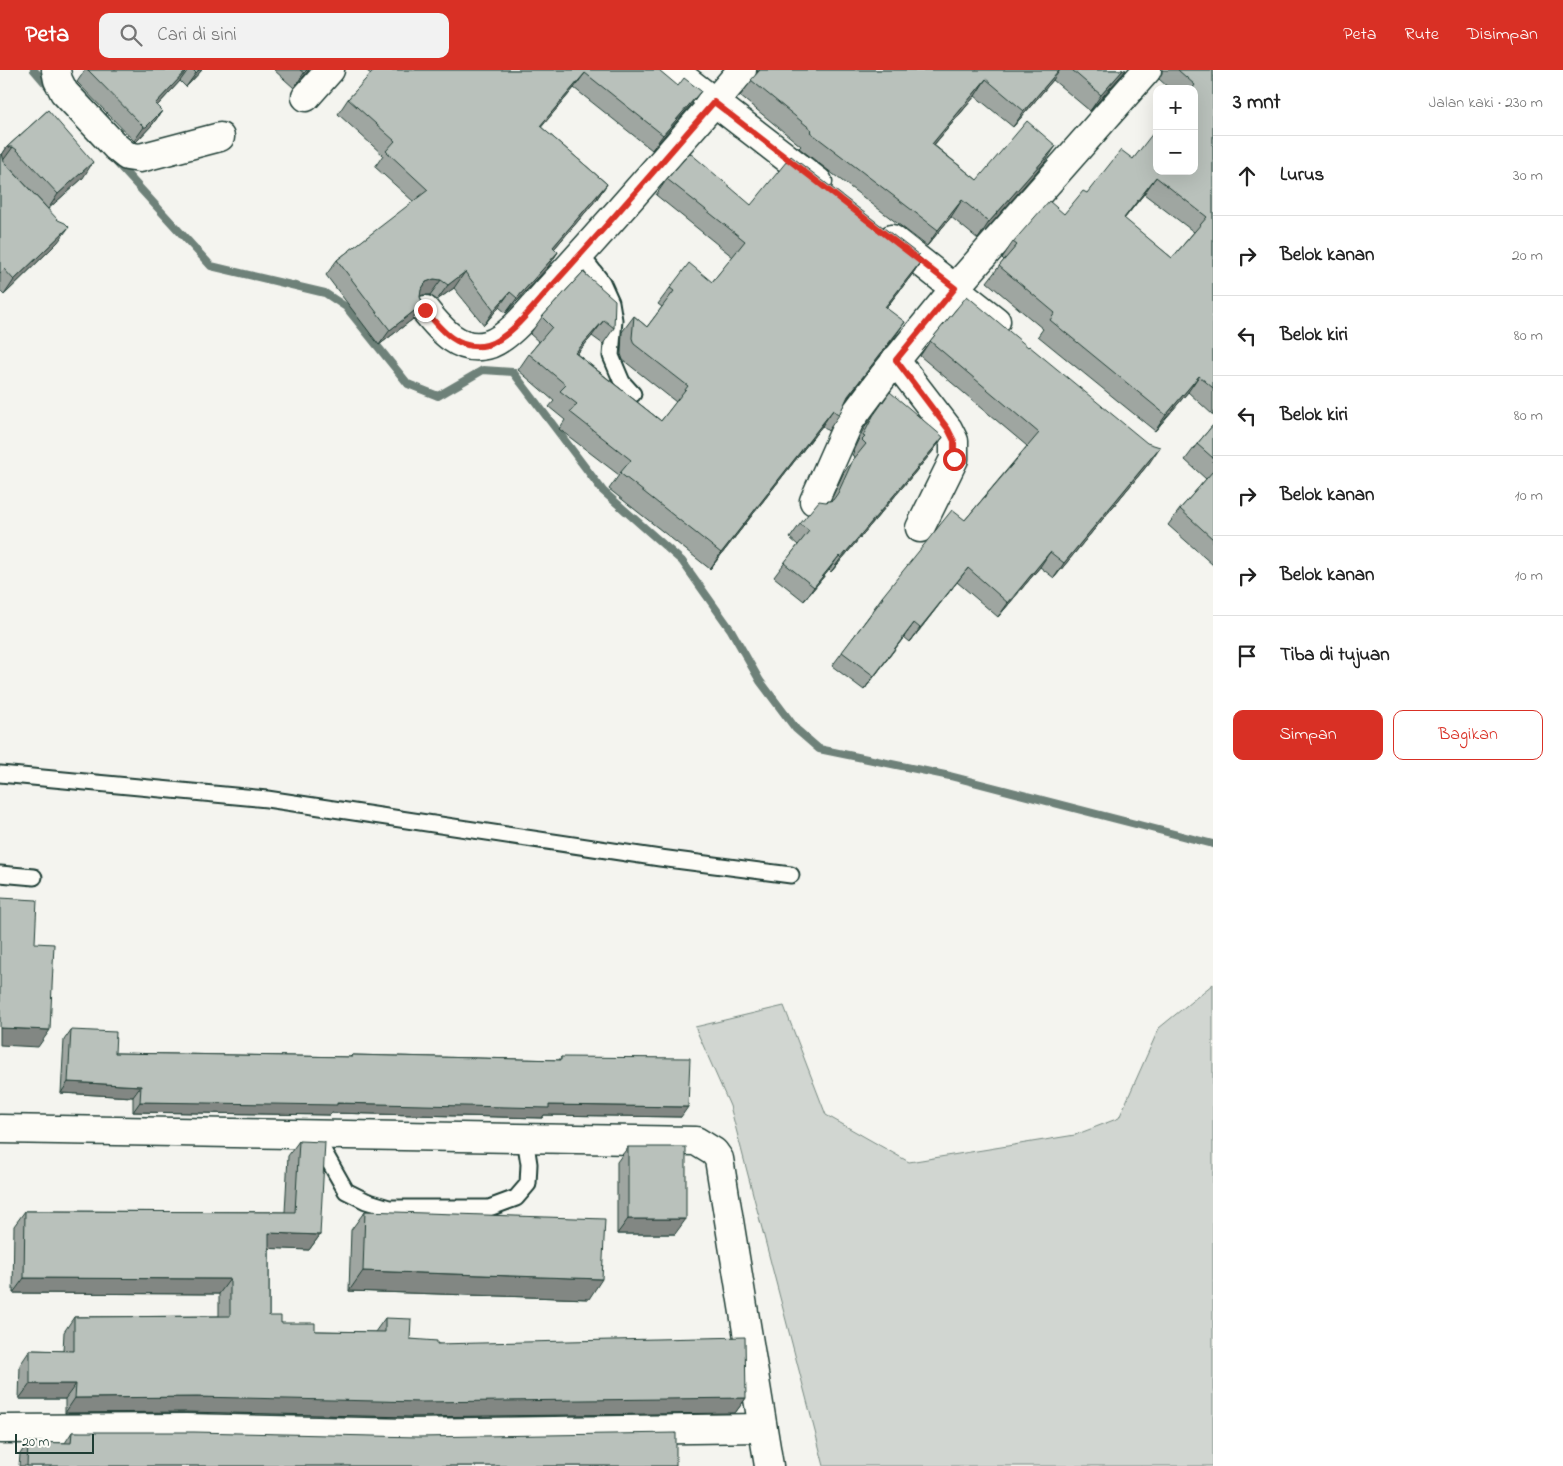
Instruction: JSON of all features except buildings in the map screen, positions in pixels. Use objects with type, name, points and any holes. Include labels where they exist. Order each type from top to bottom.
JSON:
[{"type":"street","points":[[56,70],[58,80],[64,92],[116,147],[127,156],[140,158],[220,137]]},
{"type":"street","points":[[306,97],[330,70]]},
{"type":"street","points":[[674,70],[838,198]]},
{"type":"street","points":[[425,310],[444,332],[454,340],[476,347],[488,345],[498,340],[511,330],[581,254],[742,70]]},
{"type":"street","points":[[814,501],[848,422],[955,288],[1147,70]]},
{"type":"street","points":[[869,222],[1016,338]]},
{"type":"street","points":[[896,360],[948,429],[954,441],[954,459],[920,528]]},
{"type":"street","points":[[0,1130],[696,1141],[714,1152],[719,1158],[768,1466]]},
{"type":"street","points":[[0,1429],[186,1428],[410,1432],[762,1428]]},
{"type":"lane","points":[[581,254],[602,282],[611,302],[614,320],[611,356],[622,382],[633,394]]},
{"type":"lane","points":[[0,774],[267,799],[660,858],[791,875]]},
{"type":"lane","points":[[0,874],[34,877]]},
{"type":"lane","points":[[314,1135],[346,1191],[366,1201],[389,1208],[489,1208],[516,1198],[528,1184],[529,1164],[525,1138]]},
{"type":"shaded area","points":[[1213,984],[1213,1466],[824,1466],[730,1106],[695,1027],[784,1006],[826,1115],[909,1162],[1075,1135],[1119,1118],[1159,1028]]},
{"type":"waterway","points":[[34,70],[51,90]]},
{"type":"waterway","points":[[116,162],[211,266],[325,293],[346,307],[408,384],[438,396],[483,370],[513,372],[603,491],[682,561],[731,630],[760,681],[796,729],[819,749],[950,776],[1213,844]]},
{"type":"route","points":[[425,310],[444,332],[454,340],[465,345],[476,347],[488,345],[498,340],[511,330],[581,254],[714,102],[955,288],[896,360],[948,429],[954,441],[954,459]]}]
